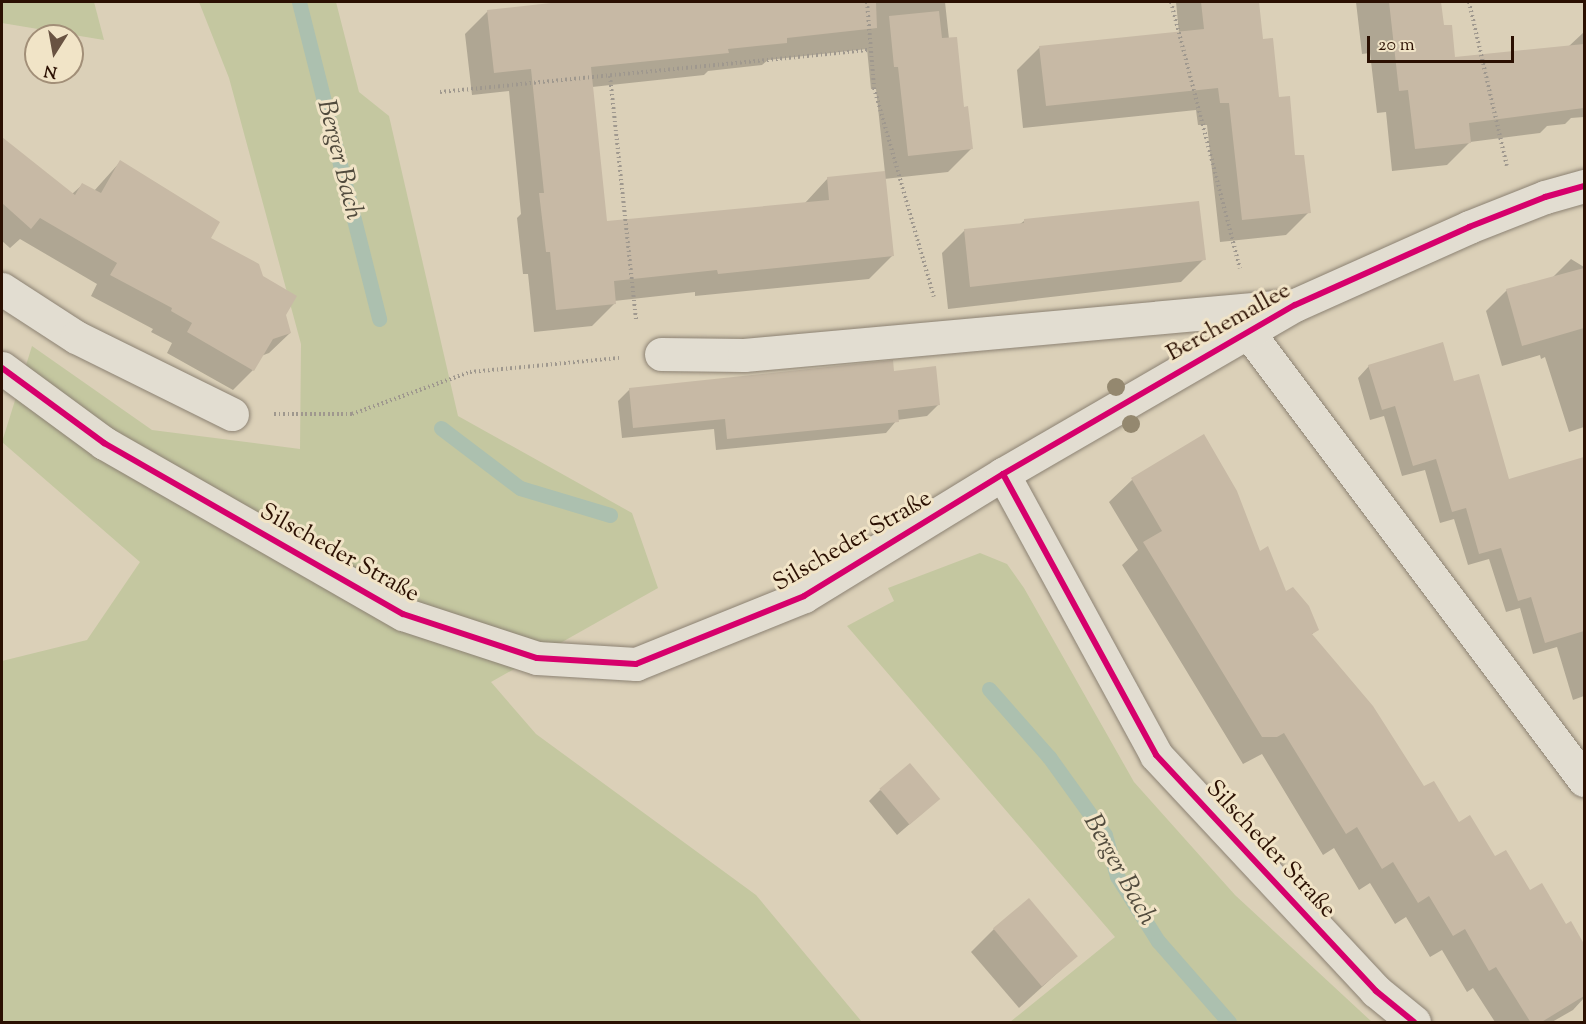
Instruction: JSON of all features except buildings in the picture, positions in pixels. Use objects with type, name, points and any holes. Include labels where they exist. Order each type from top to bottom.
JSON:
[{"type":"street","name":"Berchemallee","points":[[1003,474],[1244,321],[1295,305],[1517,208],[1584,186]]},
{"type":"street","points":[[2,289],[76,337],[232,414]]},
{"type":"street","points":[[651,355],[744,355],[946,337],[1244,321],[1584,780]]},
{"type":"street","name":"Silscheder Straße","points":[[2,368],[104,443],[404,614],[537,658],[636,664],[804,596],[1003,474],[1156,755],[1376,991],[1414,1023]]},
{"type":"path","points":[[867,2],[874,88],[946,337]]},
{"type":"path","points":[[1171,2],[1241,273],[1244,321]]},
{"type":"path","points":[[1469,2],[1517,208]]},
{"type":"path","points":[[440,92],[870,50]]},
{"type":"path","points":[[232,414],[352,414],[470,372],[651,355],[610,76]]},
{"type":"green space","points":[[2,2],[94,2],[104,40],[84,37],[84,24],[24,24],[24,27],[2,23]]},
{"type":"green space","points":[[199,2],[336,2],[359,92],[389,116],[458,416],[632,513],[658,588],[491,682],[536,734],[756,895],[862,1022],[2,1022],[2,661],[87,640],[140,562],[2,442],[32,346],[152,430],[300,449],[301,344],[229,78]]},
{"type":"green space","points":[[980,553],[1007,564],[1024,588],[1134,782],[1235,895],[1372,1022],[1010,1022],[1115,937],[847,626],[894,601],[888,588]]},
{"type":"waterway","name":"Berger Bach","points":[[299,2],[379,319]]},
{"type":"waterway","name":"Berger Bach","points":[[441,428],[520,488],[610,515]]},
{"type":"waterway","name":"Berger Bach","points":[[989,689],[1049,757],[1105,835],[1117,876],[1158,941],[1229,1022]]},
{"type":"cycle path","points":[[2,368],[104,443],[403,614],[537,658],[636,664],[804,596],[1003,474],[1295,305],[1469,227],[1545,197],[1584,186]]},
{"type":"cycle path","points":[[1003,474],[1156,755],[1376,991],[1414,1022]]}]
